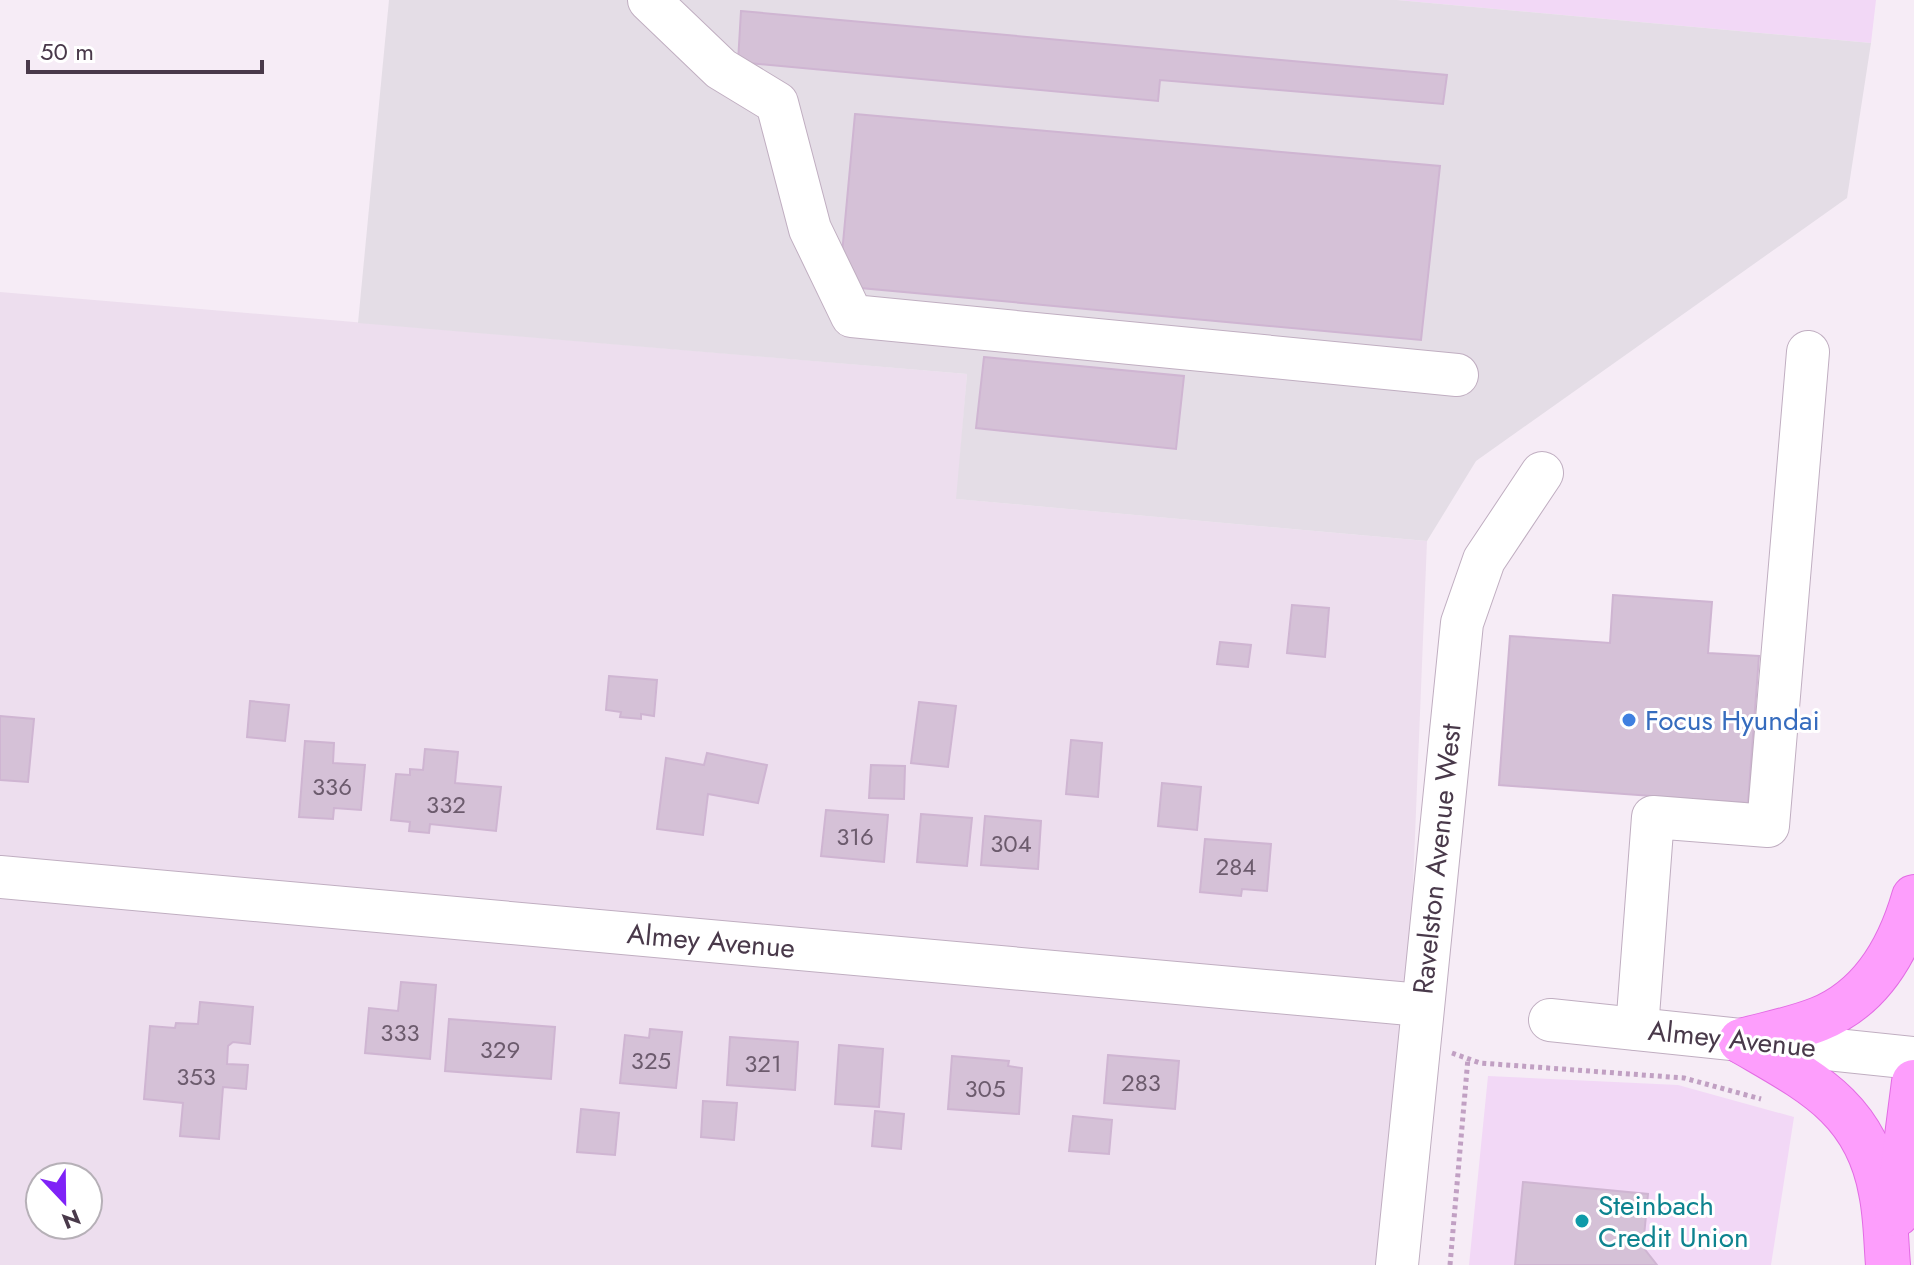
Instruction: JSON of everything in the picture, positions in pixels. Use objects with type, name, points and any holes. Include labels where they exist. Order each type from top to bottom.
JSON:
[{"type":"main road","points":[[1741,1041],[1819,1019],[1844,1006],[1880,973],[1895,949],[1914,897]]},
{"type":"main road","points":[[1741,1041],[1815,1086],[1844,1110],[1862,1133],[1882,1192],[1889,1265]]},
{"type":"main road","points":[[1889,1265],[1914,1082]]},
{"type":"street","points":[[649,0],[721,69],[777,103],[810,229],[852,316],[1457,375]]},
{"type":"street","points":[[1637,1029],[1653,817],[1768,826],[1808,352]]},
{"type":"street","name":"Ravelston Avenue West","points":[[1397,1265],[1462,623],[1484,560],[1542,473]]},
{"type":"street","name":"Almey Avenue","points":[[0,877],[1421,1005]]},
{"type":"street","name":"Almey Avenue","points":[[1550,1020],[1914,1058]]},
{"type":"path","points":[[1418,1051],[1456,1053],[1480,1063],[1684,1078],[1772,1102]]},
{"type":"path","points":[[1450,1265],[1468,1058]]},
{"type":"shaded area","points":[[389,0],[1397,0],[1871,43],[1847,198],[1476,461],[1427,541],[956,499],[967,374],[358,323]]},
{"type":"shaded area","points":[[1397,0],[1876,0],[1871,43]]},
{"type":"shaded area","points":[[0,292],[967,374],[957,499],[1427,541],[1408,1008],[1384,1265],[0,1265]]},
{"type":"shaded area","points":[[1488,1076],[1678,1085],[1794,1117],[1771,1265],[1469,1265]]},
{"type":"building","points":[[741,11],[1447,75],[1443,104],[1160,80],[1158,101],[738,62]]},
{"type":"building","points":[[855,114],[1440,166],[1421,340],[839,286]]},
{"type":"building","points":[[984,357],[1184,376],[1176,449],[976,428]]},
{"type":"building","name":"Focus Hyundai","points":[[1613,595],[1712,602],[1708,653],[1759,656],[1748,803],[1499,785],[1510,636],[1610,643]]},
{"type":"building","points":[[1292,605],[1329,608],[1325,657],[1287,653]]},
{"type":"building","points":[[1220,642],[1251,645],[1248,667],[1217,664]]},
{"type":"building","points":[[609,676],[657,680],[654,716],[641,714],[641,719],[620,717],[621,712],[606,710]]},
{"type":"building","points":[[250,701],[289,705],[285,741],[247,737]]},
{"type":"building","points":[[919,702],[956,706],[948,767],[911,763]]},
{"type":"building","points":[[0,716],[34,719],[28,782],[0,780]]},
{"type":"building","points":[[1071,740],[1102,743],[1098,797],[1066,794]]},
{"type":"building","points":[[305,741],[334,743],[333,763],[365,765],[361,810],[334,808],[333,819],[299,817]]},
{"type":"building","points":[[425,749],[458,752],[455,783],[501,787],[496,831],[430,824],[429,833],[409,831],[410,822],[391,820],[396,774],[410,775],[410,769],[423,770]]},
{"type":"building","points":[[707,753],[767,765],[758,803],[708,794],[703,835],[657,829],[666,758],[704,765]]},
{"type":"building","points":[[871,765],[905,766],[904,799],[869,798]]},
{"type":"building","points":[[1162,783],[1201,787],[1197,830],[1158,826]]},
{"type":"building","points":[[826,810],[888,815],[884,862],[821,856]]},
{"type":"building","points":[[921,814],[972,818],[967,866],[917,862]]},
{"type":"building","points":[[985,816],[1041,821],[1038,869],[981,865]]},
{"type":"building","points":[[1205,839],[1271,844],[1267,891],[1242,889],[1241,896],[1200,892]]},
{"type":"building","points":[[401,982],[436,985],[430,1059],[365,1053],[369,1008],[398,1011]]},
{"type":"building","points":[[200,1002],[253,1007],[250,1044],[233,1042],[228,1046],[227,1064],[248,1065],[246,1089],[223,1087],[219,1139],[180,1136],[183,1103],[144,1099],[150,1026],[175,1028],[176,1023],[198,1024]]},
{"type":"building","points":[[449,1019],[555,1027],[551,1079],[445,1071]]},
{"type":"building","points":[[650,1029],[682,1032],[676,1088],[620,1083],[625,1035],[649,1038]]},
{"type":"building","points":[[730,1037],[798,1042],[795,1090],[727,1085]]},
{"type":"building","points":[[839,1045],[883,1049],[879,1107],[835,1104]]},
{"type":"building","points":[[1108,1055],[1179,1061],[1175,1109],[1104,1103]]},
{"type":"building","points":[[952,1056],[1009,1061],[1008,1066],[1022,1068],[1019,1114],[948,1109]]},
{"type":"building","points":[[703,1101],[737,1103],[734,1140],[701,1137]]},
{"type":"building","points":[[581,1109],[619,1113],[615,1155],[577,1152]]},
{"type":"building","points":[[875,1111],[904,1114],[901,1149],[872,1146]]},
{"type":"building","points":[[1073,1116],[1112,1120],[1109,1154],[1069,1151]]},
{"type":"building","name":"Steinbach Credit Union","points":[[1523,1182],[1648,1194],[1643,1247],[1657,1265],[1515,1265]]},
{"type":"place","name":"Focus Hyundai","points":[[1629,720]]},
{"type":"place","name":"Steinbach Credit Union","points":[[1582,1221]]}]
